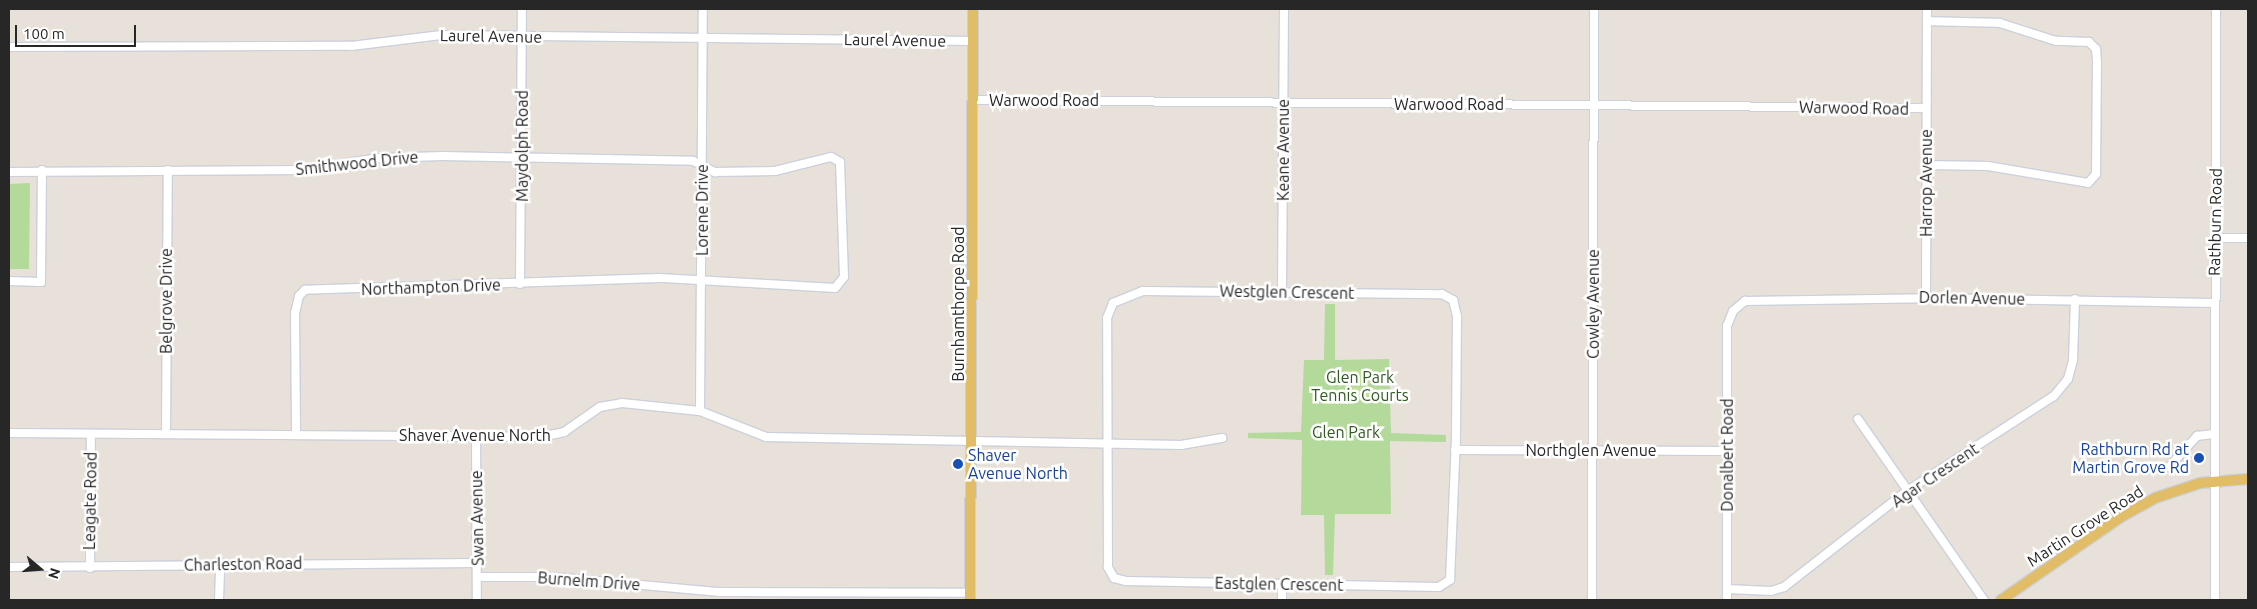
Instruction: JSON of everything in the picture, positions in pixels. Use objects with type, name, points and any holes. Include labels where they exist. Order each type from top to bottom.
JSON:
[{"type":"main road","name":"Burnhamthorpe Road","points":[[970,597],[973,438],[973,9]]},
{"type":"main road","name":"Martin Grove Road","points":[[2001,600],[2121,517],[2180,488],[2212,481],[2248,479]]},
{"type":"street","name":"Maydolph Road","points":[[520,284],[522,9]]},
{"type":"street","name":"Lorene Drive","points":[[700,411],[702,9]]},
{"type":"street","name":"Keane Avenue","points":[[1282,292],[1284,9]]},
{"type":"street","name":"Cowley Avenue","points":[[1592,600],[1594,9]]},
{"type":"street","name":"Harrop Avenue","points":[[1926,298],[1927,165],[1925,108],[1928,9]]},
{"type":"street","name":"Rathburn Road","points":[[2215,600],[2212,481],[2216,238],[2216,9]]},
{"type":"street","points":[[1927,165],[1988,166],[2088,183],[2096,174],[2097,62],[2096,49],[2089,42],[2056,41],[2000,23],[1928,21]]},
{"type":"street","name":"Laurel Avenue","points":[[9,47],[330,47],[441,35],[973,41]]},
{"type":"street","name":"Warwood Road","points":[[973,100],[1925,108]]},
{"type":"street","name":"Smithwood Drive","points":[[9,172],[42,170],[302,170],[395,157],[522,156],[702,165]]},
{"type":"street","name":"Northampton Drive","points":[[296,433],[295,313],[298,296],[306,290],[702,279],[716,283],[835,288],[843,280],[841,166],[837,159],[831,157],[765,172],[715,172],[702,165]]},
{"type":"street","points":[[9,281],[41,282],[42,170]]},
{"type":"street","name":"Belgrove Drive","points":[[166,433],[168,170]]},
{"type":"street","points":[[2216,238],[2248,238]]},
{"type":"street","name":"Westglen Crescent","points":[[1106,442],[1107,318],[1113,302],[1143,291],[1442,294],[1453,300],[1457,316],[1455,450]]},
{"type":"street","name":"Dorlen Avenue","points":[[1733,311],[1745,302],[1765,299],[2075,299],[2214,303]]},
{"type":"street","name":"Agar Crescent","points":[[1727,589],[1771,591],[1784,587],[1907,491],[2054,396],[2068,379],[2073,360],[2075,299]]},
{"type":"street","name":"Donalbert Road","points":[[1727,600],[1726,326],[1733,311]]},
{"type":"street","name":"Shaver Avenue North","points":[[9,433],[296,433],[551,436],[595,410],[615,404],[700,411],[766,437],[973,438],[1182,445],[1222,438]]},
{"type":"street","points":[[1858,419],[1984,600]]},
{"type":"street","name":"Leagate Road","points":[[90,568],[91,434]]},
{"type":"street","points":[[2169,467],[2197,436],[2213,434]]},
{"type":"street","name":"Swan Avenue","points":[[476,436],[477,600]]},
{"type":"street","name":"Eastglen Crescent","points":[[1106,442],[1108,567],[1114,578],[1126,581],[1439,587],[1450,580],[1455,450]]},
{"type":"street","name":"Northglen Avenue","points":[[1455,450],[1592,449],[1727,451]]},
{"type":"street","points":[[219,600],[220,563]]},
{"type":"street","name":"Charleston Road","points":[[9,567],[90,568],[220,563],[477,563]]},
{"type":"street","name":"Burnelm Drive","points":[[477,577],[554,577],[720,592],[970,597]]},
{"type":"street","points":[[1282,583],[1282,600]]},
{"type":"green space","points":[[30,183],[29,269],[9,269],[9,184]]},
{"type":"green space","name":"Glen Park","points":[[1325,304],[1335,304],[1335,360],[1389,359],[1391,433],[1446,435],[1446,442],[1390,441],[1391,514],[1335,514],[1333,575],[1325,575],[1324,515],[1301,515],[1302,440],[1248,438],[1248,433],[1301,432],[1304,360],[1324,360]]},
{"type":"green space","points":[[1346,370],[1375,371],[1375,384],[1346,384]]},
{"type":"green space","points":[[1346,387],[1375,388],[1375,401],[1346,400]]},
{"type":"place","name":"Rathburn Rd at Martin Grove Rd","points":[[2199,458]]},
{"type":"place","name":"Shaver Avenue North","points":[[958,464]]},
{"type":"park label","name":"Glen Park Tennis Courts","points":[[1360,386]]}]
